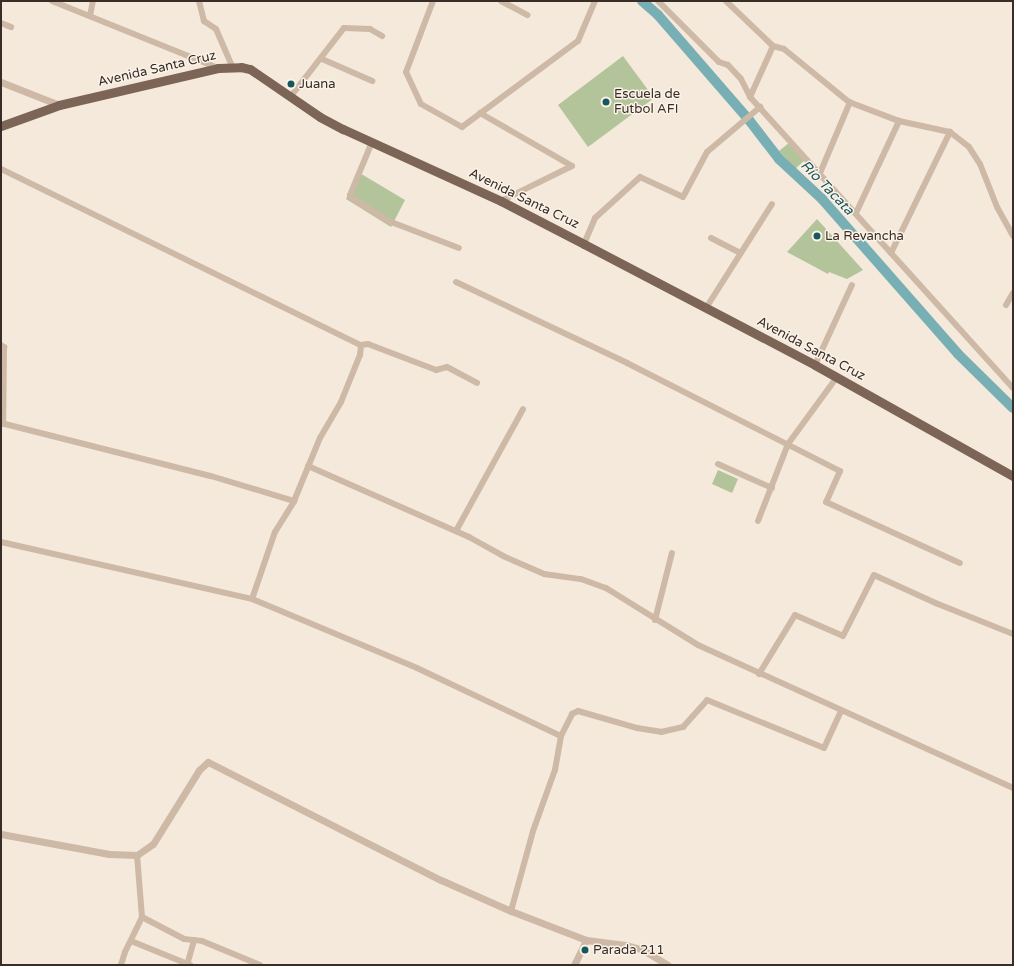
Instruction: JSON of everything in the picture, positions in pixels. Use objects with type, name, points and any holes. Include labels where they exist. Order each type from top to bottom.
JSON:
[{"type":"main road","name":"Avenida Santa Cruz","points":[[1,126],[59,106],[218,68],[232,66],[250,69],[320,117],[500,202],[584,244],[815,365],[1013,476]]},
{"type":"street","points":[[52,1],[218,68]]},
{"type":"street","points":[[90,16],[93,1]]},
{"type":"street","points":[[199,1],[204,21],[216,29],[232,66]]},
{"type":"street","points":[[433,1],[406,72],[421,104],[462,127],[578,42],[595,1]]},
{"type":"street","points":[[501,1],[527,15]]},
{"type":"street","points":[[658,1],[719,62],[728,65],[741,79],[750,97],[1013,388]]},
{"type":"street","points":[[726,1],[773,46],[784,49],[850,102],[899,121],[950,132],[969,146],[980,164],[997,207],[1013,236]]},
{"type":"street","points":[[1,23],[11,27]]},
{"type":"street","points":[[291,96],[322,59],[344,28],[370,29],[382,36]]},
{"type":"street","points":[[750,97],[773,46]]},
{"type":"street","points":[[322,59],[372,81]]},
{"type":"street","points":[[1,82],[59,106]]},
{"type":"street","points":[[820,173],[850,102]]},
{"type":"street","points":[[584,244],[595,218],[640,177],[683,198],[708,152],[760,107]]},
{"type":"street","points":[[480,113],[572,166],[500,202]]},
{"type":"street","points":[[856,213],[899,121]]},
{"type":"street","points":[[891,253],[950,132]]},
{"type":"street","points":[[372,142],[350,195],[352,198],[386,220],[459,248]]},
{"type":"street","points":[[1,169],[361,345],[368,344],[436,370],[447,367],[477,384]]},
{"type":"street","points":[[706,308],[772,204]]},
{"type":"street","points":[[711,238],[740,254]]},
{"type":"street","points":[[456,282],[627,363],[840,471],[826,502],[960,563]]},
{"type":"street","points":[[815,365],[852,285]]},
{"type":"street","points":[[1006,305],[1013,293]]},
{"type":"street","points":[[1,345],[4,347],[2,424],[211,476],[294,501]]},
{"type":"street","points":[[252,599],[275,532],[294,501],[320,438],[349,384],[360,355],[361,345]]},
{"type":"street","points":[[758,521],[788,444],[837,378]]},
{"type":"street","points":[[456,531],[523,409]]},
{"type":"street","points":[[718,464],[772,488]]},
{"type":"street","points":[[308,466],[456,531],[544,574],[581,579],[606,588],[655,620],[698,645],[841,712],[1013,788]]},
{"type":"street","points":[[1,542],[252,599],[417,668],[562,736]]},
{"type":"street","points":[[655,620],[672,553]]},
{"type":"street","points":[[759,674],[795,615],[843,636],[874,575],[938,604],[1013,634]]},
{"type":"street","points":[[511,911],[534,831],[555,770],[562,736],[572,714],[578,711],[637,728],[661,732],[683,727],[707,700],[824,748],[841,712]]},
{"type":"street","points":[[1,834],[109,854],[137,855],[153,844],[199,770],[208,762],[441,880],[511,911],[586,940],[626,945],[643,950],[668,965]]},
{"type":"street","points":[[121,965],[142,916],[137,855]]},
{"type":"street","points":[[142,916],[184,939],[194,940],[260,965]]},
{"type":"street","points":[[131,941],[188,965],[194,940]]},
{"type":"street","points":[[574,965],[586,940]]},
{"type":"green space","name":"Escuela de Futbol AFI","points":[[623,56],[654,98],[588,147],[558,105]]},
{"type":"green space","points":[[789,143],[805,160],[795,169],[779,151]]},
{"type":"green space","points":[[358,172],[405,200],[391,227],[346,199]]},
{"type":"green space","name":"La Revancha","points":[[817,219],[863,270],[847,279],[829,272],[828,274],[787,252]]},
{"type":"green space","points":[[718,470],[738,479],[732,493],[712,484]]},
{"type":"waterway","name":"Río Tacata","points":[[642,1],[658,15],[749,120],[779,159],[822,199],[958,354],[1013,408]]},
{"type":"place","name":"Juana","points":[[291,84]]},
{"type":"place","name":"Escuela de Futbol AFI","points":[[606,102]]},
{"type":"place","name":"La Revancha","points":[[817,236]]},
{"type":"place","name":"Parada 211","points":[[585,950]]}]
